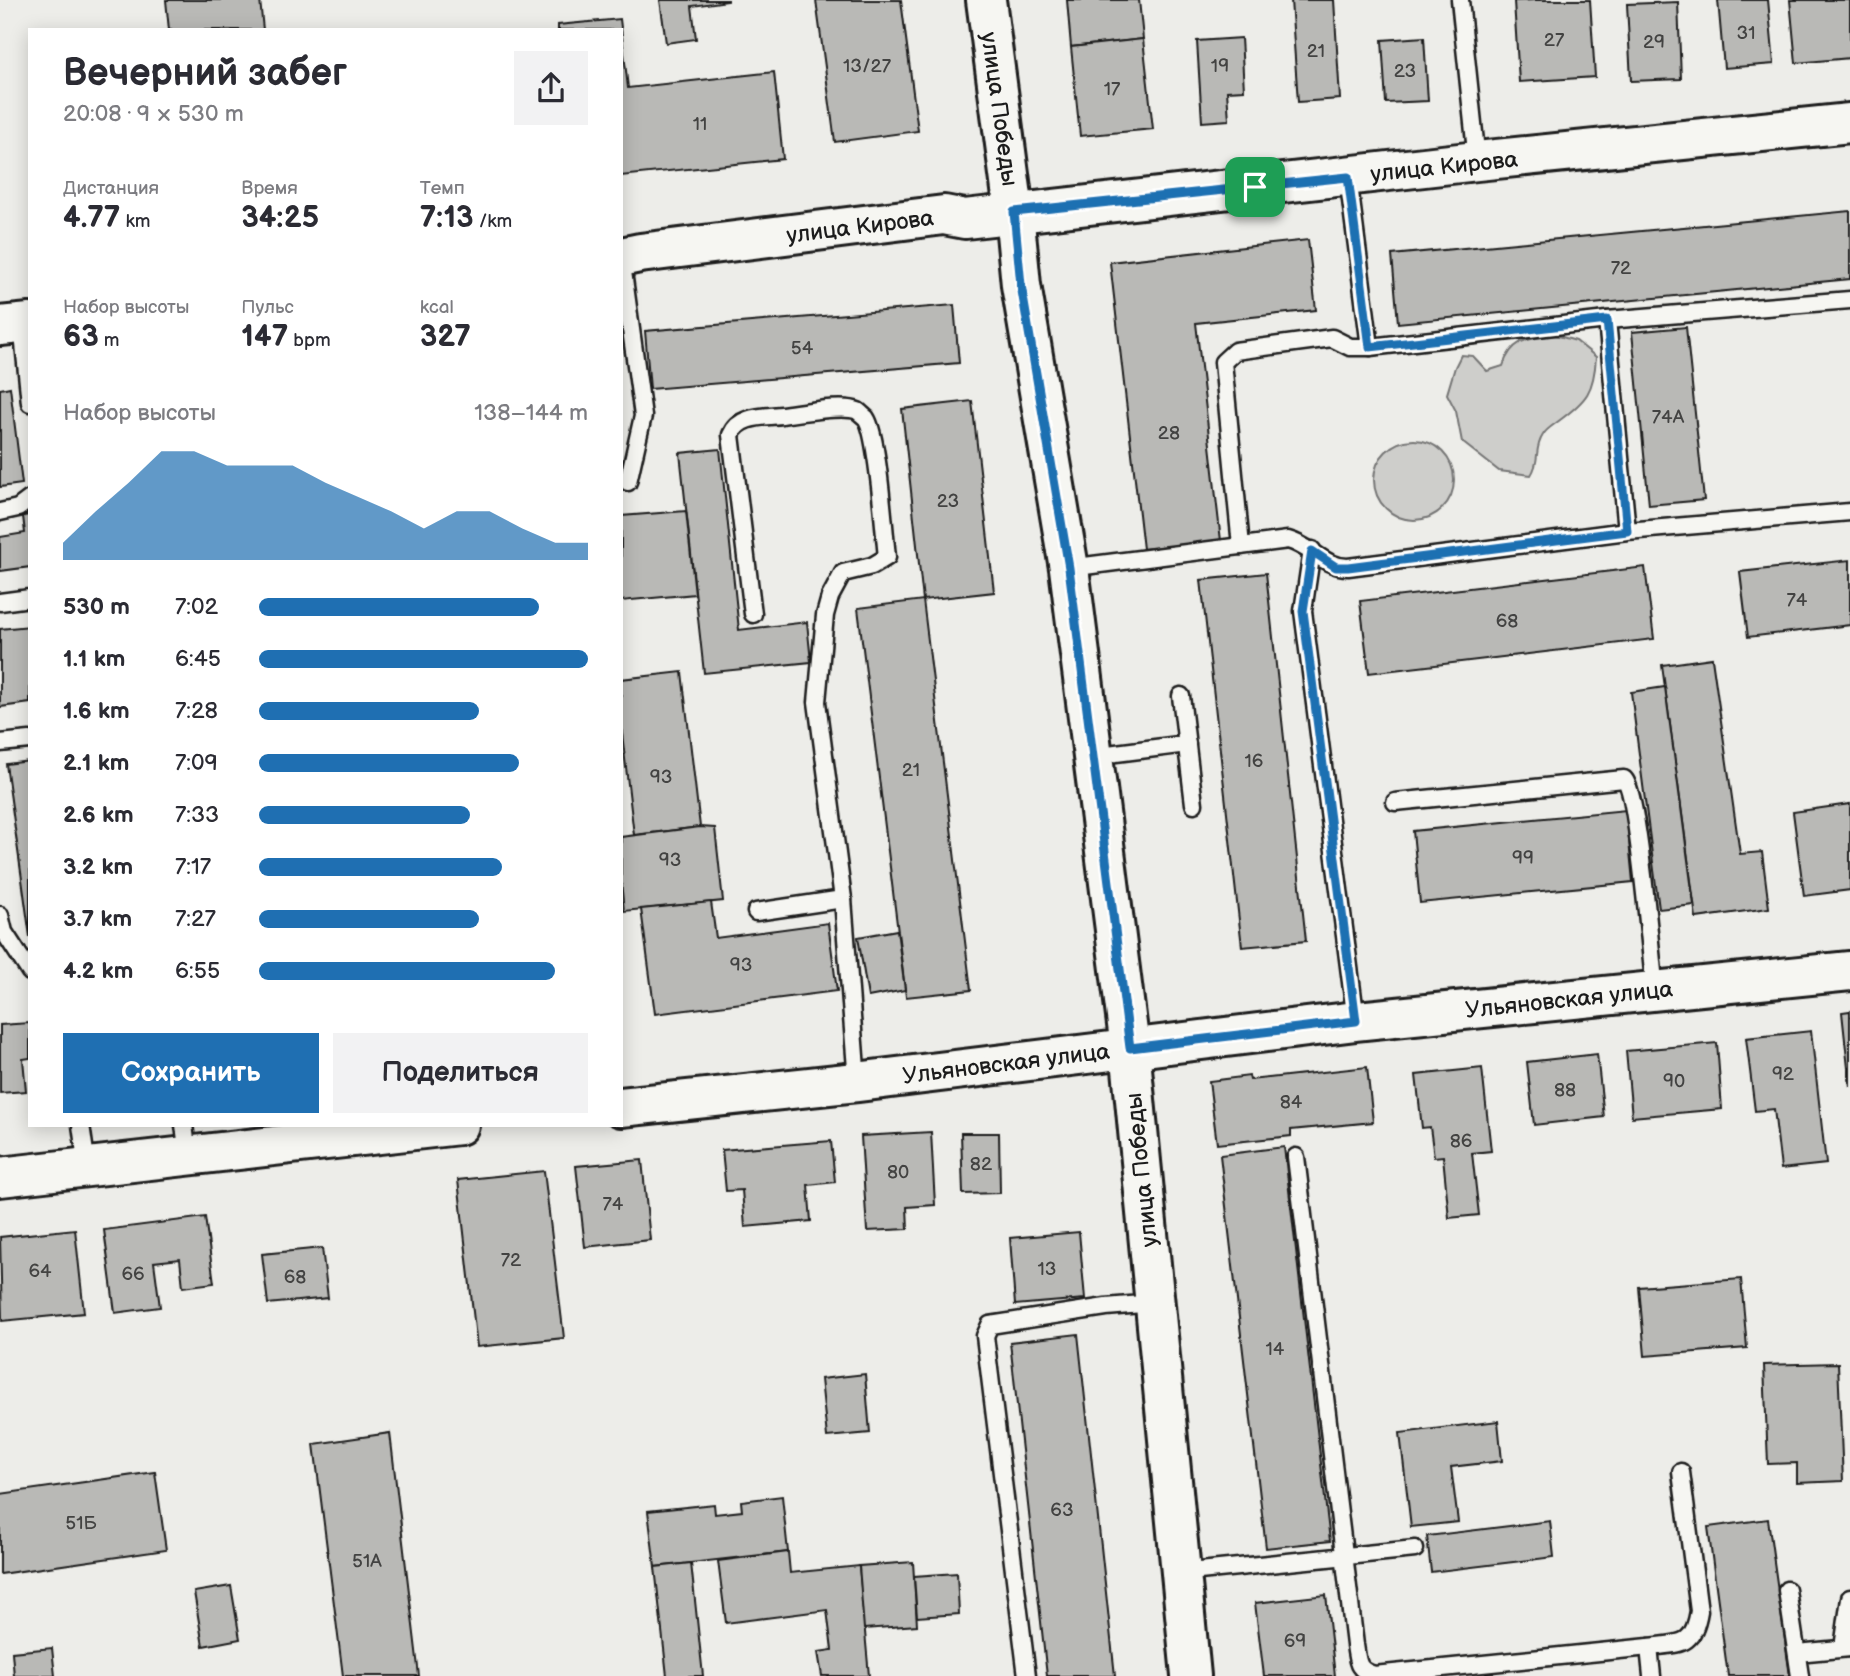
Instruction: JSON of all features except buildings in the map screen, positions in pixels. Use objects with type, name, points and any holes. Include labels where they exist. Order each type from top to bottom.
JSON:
[{"type":"main road","name":"улица Победы","points":[[986,0],[1021,285],[1069,568],[1130,1048],[1191,1676]]},
{"type":"main road","name":"улица Кирова","points":[[623,257],[944,215],[965,219],[1477,161],[1850,123]]},
{"type":"main road","name":"Ульяновская улица","points":[[623,1107],[857,1082],[1356,1021],[1850,971]]},
{"type":"main road","points":[[0,1177],[88,1167],[186,1140],[425,1127]]},
{"type":"lane","points":[[1460,0],[1477,161]]},
{"type":"lane","points":[[1348,177],[1370,347]]},
{"type":"lane","points":[[623,271],[643,416],[628,482]]},
{"type":"lane","points":[[1241,546],[1223,362],[1235,351],[1332,338],[1350,347],[1370,347],[1607,320],[1850,300]]},
{"type":"lane","points":[[1607,320],[1627,531]]},
{"type":"lane","points":[[17,324],[28,391]]},
{"type":"lane","points":[[753,614],[731,435],[734,426],[741,421],[756,418],[841,409],[856,410],[866,417],[873,437],[887,557],[873,566],[843,573],[830,597],[825,615],[817,702],[843,899],[857,1082]]},
{"type":"lane","points":[[0,512],[18,508],[28,500]]},
{"type":"lane","points":[[1069,568],[1288,540],[1302,544],[1336,567],[1348,567],[1627,531],[1850,513]]},
{"type":"lane","points":[[1312,551],[1303,611],[1356,1021]]},
{"type":"lane","points":[[0,602],[28,598]]},
{"type":"lane","points":[[1181,696],[1194,804]]},
{"type":"lane","points":[[0,743],[28,740]]},
{"type":"lane","points":[[1092,756],[1187,744]]},
{"type":"lane","points":[[1395,802],[1624,779],[1629,783],[1635,813],[1655,990]]},
{"type":"lane","points":[[756,912],[843,899]]},
{"type":"lane","points":[[0,915],[4,932],[28,969]]},
{"type":"lane","points":[[81,1127],[88,1167]]},
{"type":"lane","points":[[1296,1157],[1359,1665],[1363,1671],[1374,1675],[1676,1644],[1689,1639],[1696,1628],[1699,1611],[1681,1472]]},
{"type":"lane","points":[[1027,1676],[985,1336],[990,1325],[1106,1307],[1154,1303]]},
{"type":"lane","points":[[1180,1573],[1415,1549]]},
{"type":"lane","points":[[1787,1590],[1800,1676]]},
{"type":"lane","points":[[1797,1653],[1846,1648],[1850,1598]]},
{"type":"lane","points":[[1649,1647],[1652,1676]]},
{"type":"shaded area","points":[[1555,335],[1576,341],[1596,357],[1591,387],[1583,400],[1549,428],[1540,440],[1536,465],[1531,475],[1499,471],[1462,442],[1456,411],[1447,394],[1455,367],[1461,355],[1473,356],[1487,371],[1503,366],[1511,350],[1517,345],[1529,339]]},
{"type":"shaded area","points":[[1414,440],[1429,443],[1442,452],[1451,465],[1454,480],[1451,495],[1442,508],[1429,517],[1414,520],[1399,517],[1386,508],[1377,495],[1374,480],[1377,465],[1386,452],[1399,443]]},
{"type":"route","points":[[1348,177],[1370,347],[1607,320],[1627,531],[1348,567],[1336,567],[1312,551],[1303,611],[1356,1021],[1130,1048],[1069,568],[1021,285],[1014,212],[1255,187],[1348,177]]}]
